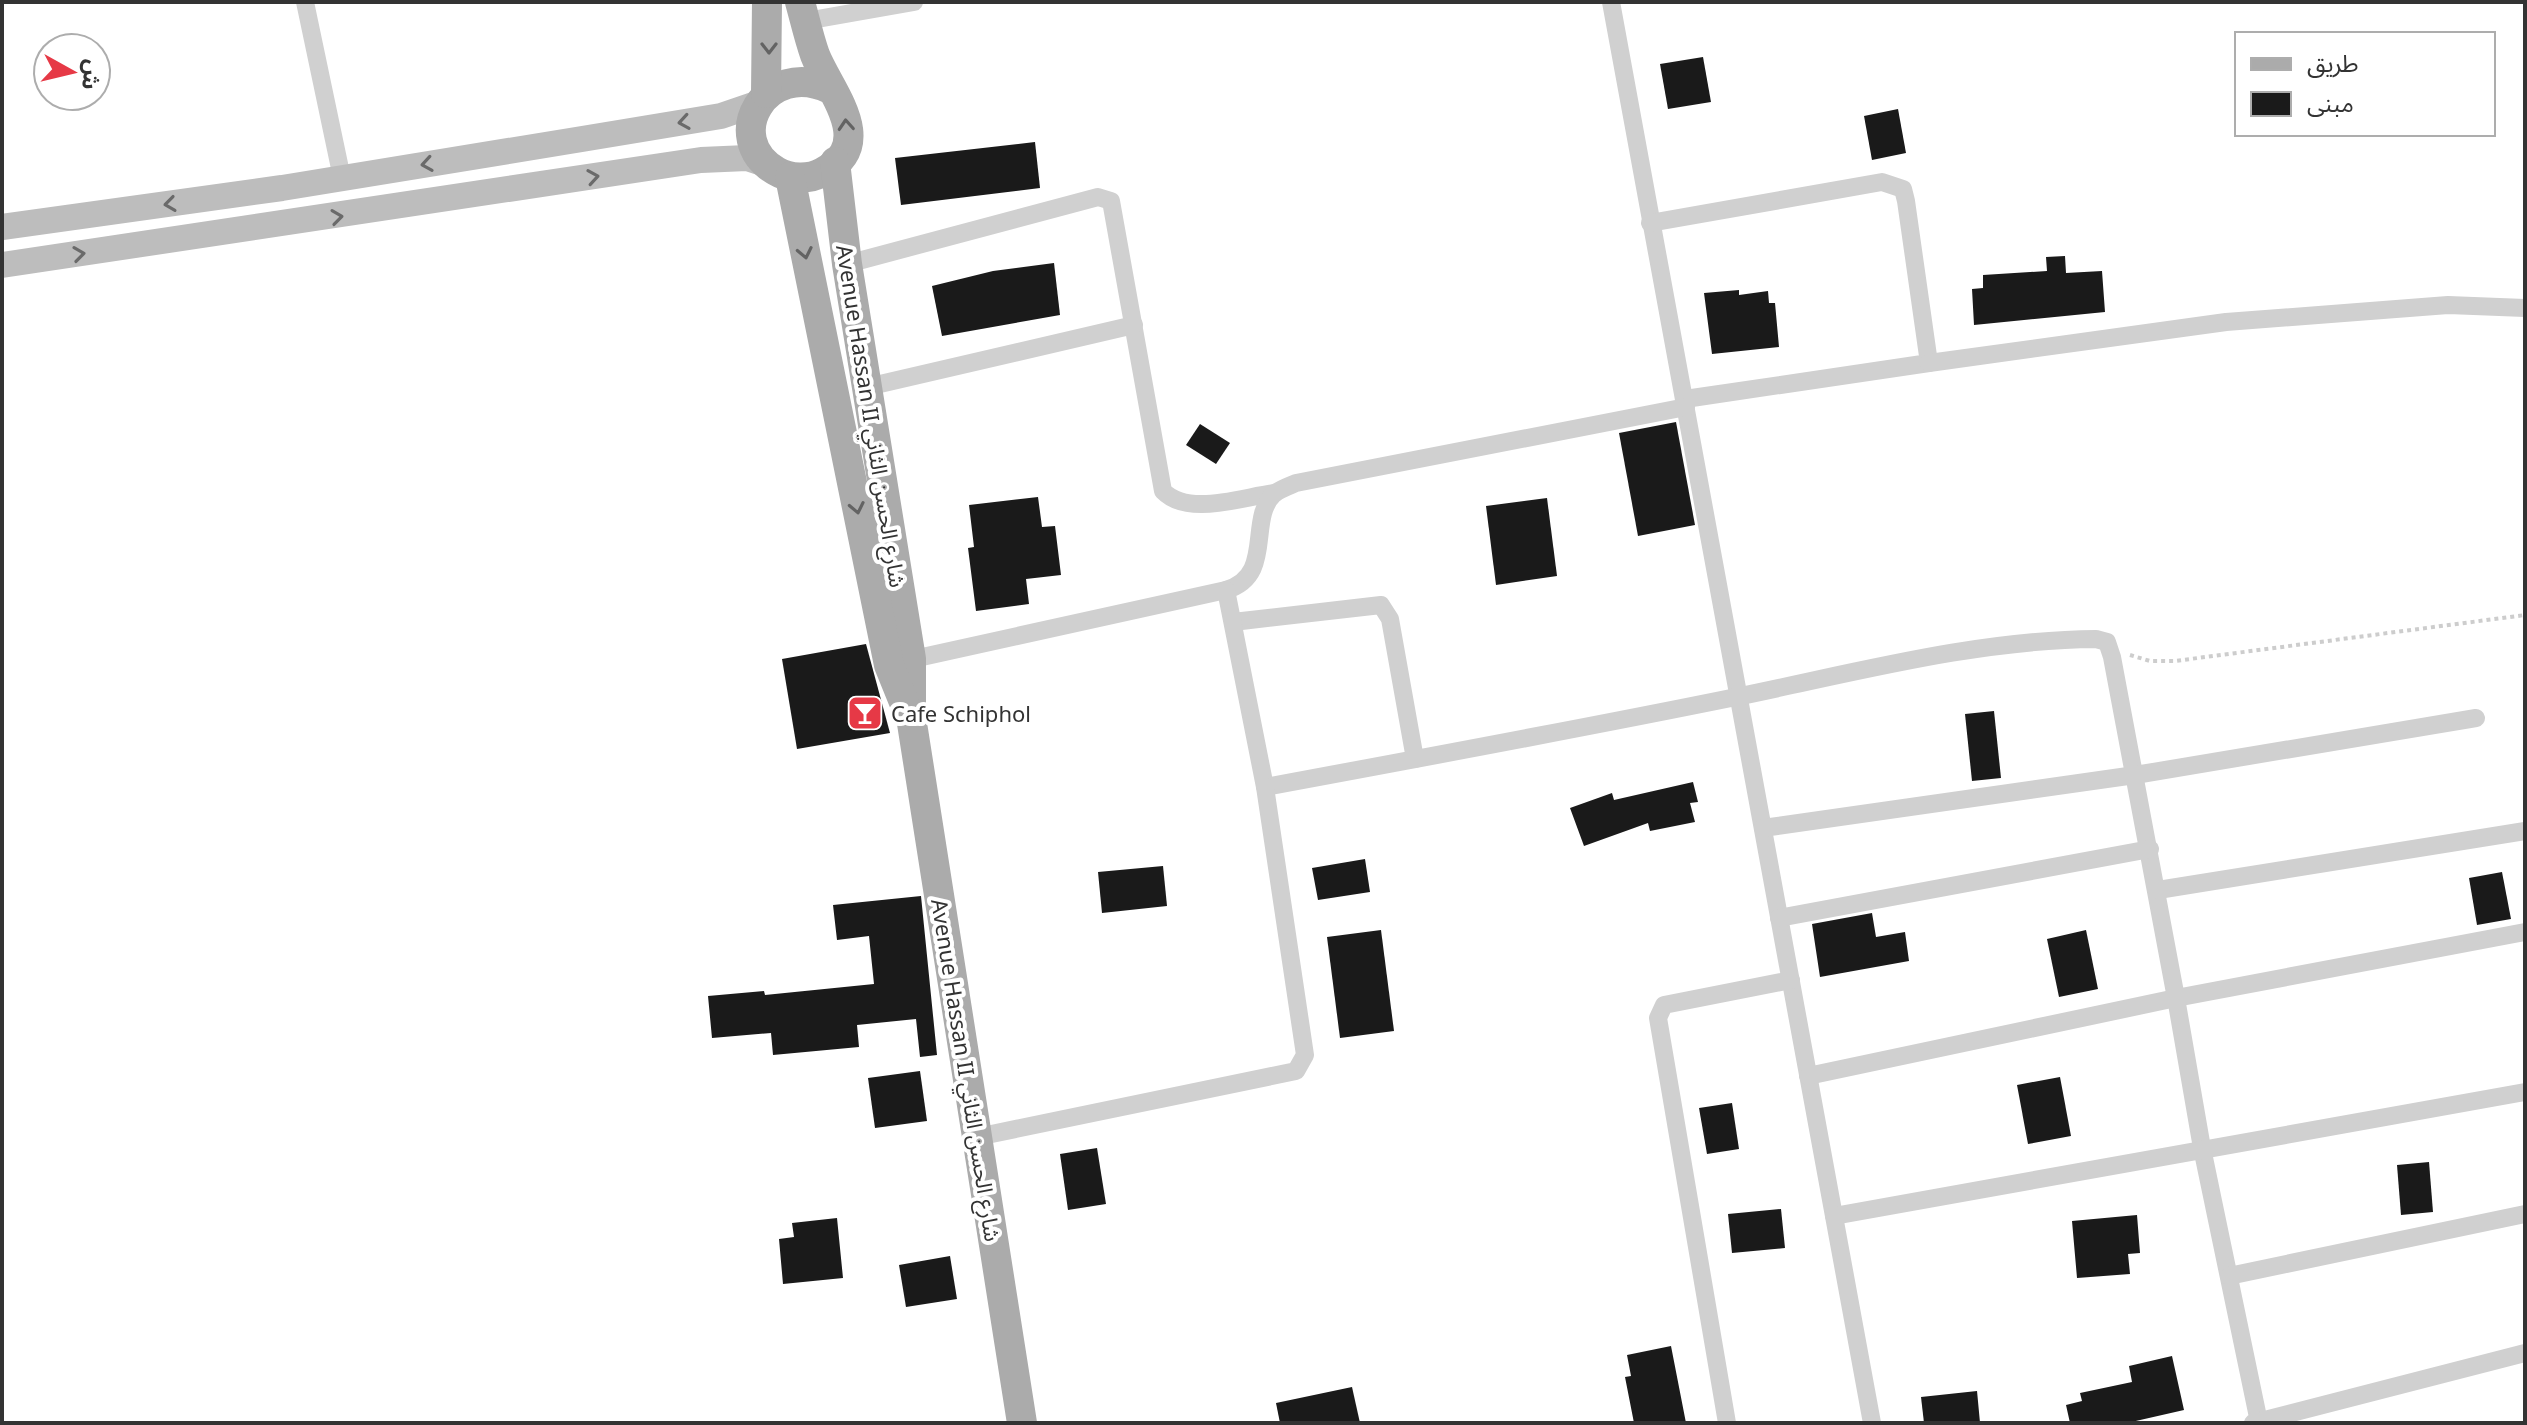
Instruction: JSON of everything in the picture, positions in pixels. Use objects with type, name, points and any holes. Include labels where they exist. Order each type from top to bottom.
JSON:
[{"type":"main road","points":[[767,2],[762,98],[751,129],[759,155],[779,171],[806,178],[822,172],[835,162],[846,141],[847,117],[830,89],[803,12]]},
{"type":"main road","points":[[762,98],[780,84],[797,80],[814,81],[830,89]]},
{"type":"main road","name":"Avenue Hassan II شارع الحسن الثاني","points":[[835,162],[847,264],[867,387],[900,662]]},
{"type":"main road","name":"Avenue Hassan II شارع الحسن الثاني","points":[[779,171],[911,717],[1022,1423]]},
{"type":"street","points":[[305,2],[342,178]]},
{"type":"street","points":[[803,12],[914,2]]},
{"type":"street","points":[[1611,2],[1872,1423]]},
{"type":"street","points":[[2,227],[342,178],[710,118],[741,111],[762,98]]},
{"type":"street","points":[[2,265],[701,160],[747,158],[779,171]]},
{"type":"street","points":[[1650,223],[1882,182],[1897,185],[1906,201],[1929,363]]},
{"type":"street","points":[[847,264],[1098,197],[1114,206],[1163,491],[1171,499],[1186,505],[1275,493],[1296,483],[1685,403],[1929,363],[2226,322],[2448,305],[2525,308]]},
{"type":"street","points":[[867,387],[1134,325]]},
{"type":"street","points":[[900,662],[1237,587],[1253,568],[1264,511],[1275,493]]},
{"type":"street","points":[[977,1137],[1296,1071],[1301,1067],[1305,1055],[1265,787],[1226,590]]},
{"type":"street","points":[[1233,622],[1381,605],[1390,619],[1415,759]]},
{"type":"street","points":[[1265,787],[1739,696],[1858,670],[1978,650],[2083,639],[2107,642],[2158,890],[2202,1148],[2256,1422],[2525,1353]]},
{"type":"street","points":[[1763,828],[2135,775],[2476,718]]},
{"type":"street","points":[[2158,890],[2525,831]]},
{"type":"street","points":[[1779,918],[2150,849]]},
{"type":"street","points":[[1808,1076],[2176,998],[2525,932]]},
{"type":"street","points":[[1727,1423],[1658,1018],[1664,1005],[1791,980]]},
{"type":"street","points":[[1834,1216],[2525,1092]]},
{"type":"street","points":[[2229,1276],[2525,1214]]},
{"type":"path","points":[[2107,642],[2129,655],[2150,661],[2175,661],[2525,615]]},
{"type":"building","points":[[1703,57],[1711,102],[1668,109],[1660,64]]},
{"type":"building","points":[[1898,109],[1906,153],[1872,160],[1864,116]]},
{"type":"building","points":[[1035,142],[1040,188],[901,205],[895,158]]},
{"type":"building","points":[[2065,256],[2066,273],[2102,271],[2105,312],[1974,325],[1972,289],[1983,288],[1983,275],[2047,271],[2046,257]]},
{"type":"building","points":[[1054,263],[1060,315],[942,336],[932,286],[993,271]]},
{"type":"building","points":[[1739,290],[1739,295],[1768,291],[1769,303],[1775,303],[1779,347],[1712,354],[1704,293]]},
{"type":"building","points":[[1676,422],[1695,525],[1638,536],[1619,433]]},
{"type":"building","points":[[1200,424],[1230,443],[1216,464],[1186,445]]},
{"type":"building","points":[[1038,497],[1042,527],[1055,526],[1061,575],[1026,579],[1029,604],[976,611],[968,548],[974,547],[969,505]]},
{"type":"building","points":[[1547,498],[1557,576],[1496,585],[1486,506]]},
{"type":"building","points":[[866,644],[890,733],[797,749],[782,659]]},
{"type":"building","points":[[1994,711],[2001,778],[1972,781],[1965,714]]},
{"type":"building","points":[[1693,782],[1698,802],[1690,803],[1695,822],[1650,831],[1648,823],[1584,846],[1570,808],[1612,793],[1614,800]]},
{"type":"building","points":[[1365,859],[1370,892],[1318,900],[1312,868]]},
{"type":"building","points":[[1163,866],[1167,906],[1102,913],[1098,872]]},
{"type":"building","points":[[2502,872],[2511,919],[2477,925],[2469,878]]},
{"type":"building","points":[[921,896],[937,1055],[920,1057],[916,1019],[857,1025],[859,1047],[773,1055],[771,1033],[712,1038],[708,996],[764,991],[765,995],[874,984],[869,936],[837,940],[833,905]]},
{"type":"building","points":[[1872,913],[1876,937],[1905,932],[1909,961],[1820,977],[1812,924]]},
{"type":"building","points":[[1381,930],[1394,1031],[1340,1038],[1327,937]]},
{"type":"building","points":[[2086,930],[2098,989],[2059,997],[2047,939]]},
{"type":"building","points":[[920,1071],[927,1121],[875,1128],[868,1078]]},
{"type":"building","points":[[2060,1077],[2071,1136],[2028,1144],[2017,1085]]},
{"type":"building","points":[[1732,1103],[1739,1149],[1707,1154],[1699,1108]]},
{"type":"building","points":[[1097,1148],[1106,1204],[1068,1210],[1060,1154]]},
{"type":"building","points":[[2429,1162],[2433,1212],[2401,1215],[2397,1165]]},
{"type":"building","points":[[1781,1209],[1785,1248],[1732,1253],[1728,1214]]},
{"type":"building","points":[[2137,1215],[2140,1253],[2128,1254],[2130,1274],[2077,1278],[2072,1221]]},
{"type":"building","points":[[837,1218],[843,1278],[783,1284],[779,1239],[794,1237],[792,1223]]},
{"type":"building","points":[[950,1256],[957,1299],[906,1307],[899,1265]]},
{"type":"building","points":[[1671,1346],[1686,1423],[1634,1423],[1625,1377],[1631,1376],[1627,1355]]},
{"type":"building","points":[[2172,1356],[2184,1410],[2127,1423],[2070,1423],[2066,1405],[2082,1401],[2080,1393],[2132,1382],[2129,1366]]},
{"type":"building","points":[[1352,1387],[1360,1423],[1280,1423],[1276,1403]]},
{"type":"building","points":[[1977,1391],[1980,1423],[1924,1423],[1921,1397]]},
{"type":"place","name":"Cafe Schiphol","points":[[865,713]]}]
